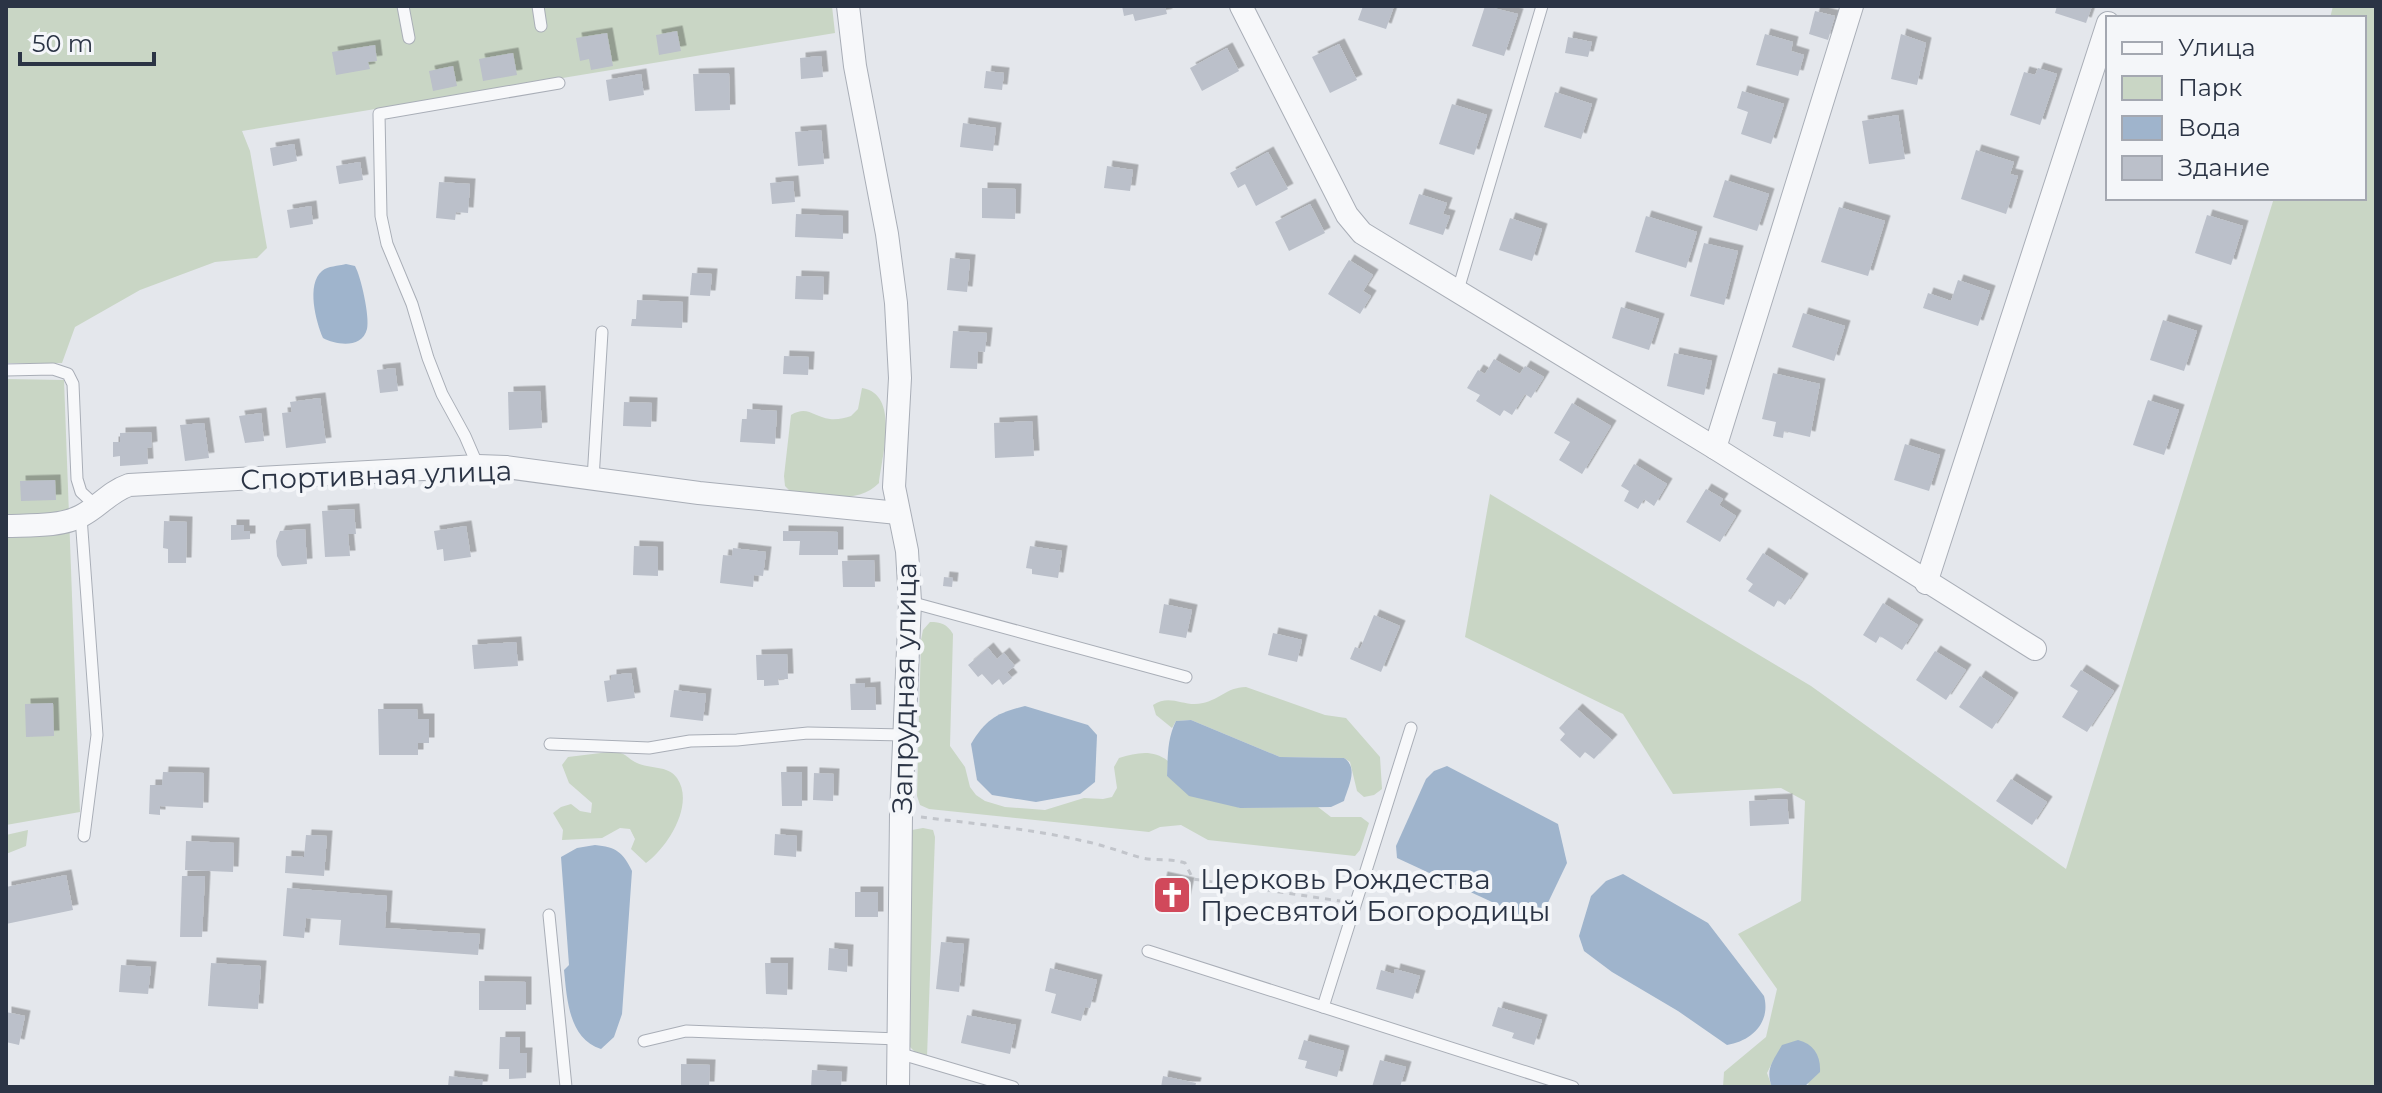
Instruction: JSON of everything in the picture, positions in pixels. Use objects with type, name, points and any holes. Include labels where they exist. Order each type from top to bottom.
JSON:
[{"type":"street","name":"Запрудная улица","points":[[848,6],[855,66],[887,234],[896,303],[900,378],[894,487],[907,551],[910,602],[901,814],[898,1087]]},
{"type":"street","points":[[1241,6],[1347,215],[1362,233],[1715,448],[2035,649]]},
{"type":"street","points":[[1715,448],[1852,6]]},
{"type":"street","points":[[1926,583],[2106,29]]},
{"type":"street","name":"Спортивная улица","points":[[6,526],[52,523],[88,511],[113,491],[129,485],[478,466],[898,513]]},
{"type":"lane","points":[[403,6],[409,38]]},
{"type":"lane","points":[[538,6],[541,26]]},
{"type":"lane","points":[[1458,290],[1542,6]]},
{"type":"lane","points":[[478,466],[442,394],[412,304],[387,244],[381,216],[379,114],[559,83]]},
{"type":"lane","points":[[593,479],[602,332]]},
{"type":"lane","points":[[6,370],[53,369],[68,374],[73,384],[77,479],[88,511],[97,735],[84,836]]},
{"type":"lane","points":[[910,602],[1186,677]]},
{"type":"lane","points":[[1323,1007],[1411,728]]},
{"type":"lane","points":[[550,744],[649,748],[690,741],[808,733],[904,735]]},
{"type":"lane","points":[[549,915],[566,1087]]},
{"type":"lane","points":[[1148,951],[1573,1087]]},
{"type":"lane","points":[[644,1041],[686,1031],[898,1046],[1013,1087]]},
{"type":"path","points":[[901,814],[1074,839],[1140,857],[1185,863],[1193,879],[1354,903]]},
{"type":"green space","points":[[6,6],[832,6],[835,33],[242,131],[250,151],[267,248],[257,258],[215,262],[140,290],[75,327],[62,363],[6,363]]},
{"type":"green space","points":[[2333,6],[2376,6],[2376,1087],[1804,1087],[1809,1084],[1774,1059],[1767,1073],[1772,1087],[1723,1087],[1724,1072],[1766,1037],[1777,989],[1738,934],[1801,901],[1805,801],[1781,788],[1673,794],[1623,714],[1465,637],[1490,494],[1811,686],[2066,869],[2273,200],[2366,200],[2366,16],[2330,16]]},
{"type":"green space","points":[[6,379],[64,380],[80,812],[6,825]]},
{"type":"green space","points":[[862,388],[874,393],[885,414],[885,443],[879,483],[870,490],[849,497],[792,493],[785,486],[784,476],[791,415],[802,411],[830,419],[851,416],[858,409]]},
{"type":"green space","points":[[930,622],[943,624],[953,634],[950,746],[965,767],[970,787],[985,801],[1005,807],[1045,810],[1084,798],[1112,797],[1117,788],[1114,767],[1119,758],[1150,753],[1168,761],[1167,776],[1240,808],[1318,807],[1331,817],[1361,817],[1369,823],[1360,850],[1355,856],[1208,840],[1181,825],[1160,827],[1149,832],[929,809],[920,805],[917,796],[921,640],[923,630]]},
{"type":"green space","points":[[1246,687],[1325,715],[1346,718],[1380,757],[1382,789],[1364,797],[1357,791],[1350,762],[1344,758],[1280,757],[1191,720],[1176,721],[1172,728],[1156,715],[1153,705],[1166,700],[1203,703],[1233,689]]},
{"type":"green space","points":[[609,752],[623,754],[642,765],[669,771],[682,788],[681,812],[676,824],[663,847],[646,863],[631,849],[635,839],[630,829],[620,828],[602,838],[562,840],[563,830],[553,813],[571,804],[580,811],[591,813],[592,803],[569,783],[562,765],[568,757]]},
{"type":"green space","points":[[28,830],[26,846],[6,854],[6,835]]},
{"type":"green space","points":[[912,830],[933,830],[935,837],[927,1057],[917,1054],[910,1047]]},
{"type":"water","points":[[346,264],[355,266],[357,271],[368,323],[360,340],[348,344],[323,338],[313,294],[317,277],[322,271]]},
{"type":"water","points":[[1025,706],[1088,725],[1097,735],[1095,782],[1080,794],[1036,802],[992,795],[977,780],[971,744],[976,735],[993,718]]},
{"type":"water","points":[[1191,720],[1280,757],[1344,758],[1352,772],[1344,801],[1331,807],[1240,808],[1189,796],[1167,776],[1168,748],[1176,721]]},
{"type":"water","points":[[1447,766],[1558,824],[1567,863],[1544,911],[1530,917],[1520,915],[1397,858],[1396,846],[1426,779],[1434,771]]},
{"type":"water","points":[[595,845],[618,852],[632,871],[622,1014],[614,1037],[601,1049],[590,1044],[576,1028],[564,970],[569,965],[561,857],[577,848]]},
{"type":"water","points":[[1623,874],[1708,923],[1764,996],[1765,1014],[1752,1035],[1727,1045],[1584,951],[1579,936],[1591,896],[1606,881]]},
{"type":"water","points":[[1798,1040],[1808,1044],[1815,1052],[1820,1072],[1804,1087],[1772,1087],[1771,1065],[1782,1045]]},
{"type":"building","points":[[1122,6],[1165,6],[1167,14],[1135,21],[1133,14],[1124,16]]},
{"type":"building","points":[[1363,6],[1394,6],[1386,29],[1358,20]]},
{"type":"building","points":[[1485,6],[1518,14],[1504,56],[1472,46]]},
{"type":"building","points":[[2057,6],[2092,6],[2086,23],[2055,13]]},
{"type":"building","points":[[1815,11],[1835,16],[1828,40],[1809,34]]},
{"type":"building","points":[[677,31],[681,51],[659,55],[656,35]]},
{"type":"building","points":[[607,33],[613,66],[591,70],[589,59],[580,61],[576,38]]},
{"type":"building","points":[[1765,34],[1793,42],[1791,51],[1804,55],[1798,76],[1756,65]]},
{"type":"building","points":[[1901,34],[1926,43],[1917,85],[1891,79]]},
{"type":"building","points":[[1568,37],[1592,42],[1588,57],[1565,53]]},
{"type":"building","points":[[1339,44],[1357,80],[1330,93],[1312,57]]},
{"type":"building","points":[[375,45],[377,61],[368,62],[370,69],[336,75],[332,52]]},
{"type":"building","points":[[1227,48],[1239,71],[1202,91],[1190,68]]},
{"type":"building","points":[[513,53],[517,75],[483,81],[479,59]]},
{"type":"building","points":[[821,56],[823,77],[801,79],[800,58]]},
{"type":"building","points":[[453,66],[457,86],[433,91],[429,71]]},
{"type":"building","points":[[2038,68],[2057,74],[2040,125],[2010,115],[2024,72],[2035,75]]},
{"type":"building","points":[[986,71],[1004,73],[1002,90],[984,88]]},
{"type":"building","points":[[729,73],[730,110],[695,111],[693,74]]},
{"type":"building","points":[[641,74],[644,95],[609,101],[606,80]]},
{"type":"building","points":[[1742,91],[1784,104],[1771,144],[1741,134],[1748,112],[1737,108]]},
{"type":"building","points":[[1555,92],[1592,104],[1581,139],[1544,127]]},
{"type":"building","points":[[1452,104],[1487,115],[1474,155],[1439,144]]},
{"type":"building","points":[[1898,115],[1905,159],[1869,164],[1862,121]]},
{"type":"building","points":[[963,123],[996,128],[993,151],[960,147]]},
{"type":"building","points":[[821,130],[824,164],[798,166],[795,132]]},
{"type":"building","points":[[294,144],[297,161],[273,166],[270,148]]},
{"type":"building","points":[[1976,150],[2014,162],[2010,174],[2018,176],[2006,214],[1961,199]]},
{"type":"building","points":[[1268,152],[1288,189],[1256,206],[1245,184],[1238,188],[1230,173]]},
{"type":"building","points":[[360,162],[363,180],[339,184],[336,166]]},
{"type":"building","points":[[1107,166],[1133,170],[1130,191],[1104,188]]},
{"type":"building","points":[[1725,180],[1769,194],[1757,231],[1713,217]]},
{"type":"building","points":[[793,181],[795,202],[772,204],[770,183]]},
{"type":"building","points":[[439,182],[470,184],[468,213],[456,212],[455,220],[436,218]]},
{"type":"building","points":[[982,188],[1016,189],[1015,219],[982,218]]},
{"type":"building","points":[[1419,194],[1447,203],[1443,214],[1450,216],[1443,235],[1409,224]]},
{"type":"building","points":[[1310,204],[1325,233],[1289,251],[1275,222]]},
{"type":"building","points":[[311,206],[313,224],[290,228],[287,210]]},
{"type":"building","points":[[1839,207],[1885,221],[1868,276],[1821,262]]},
{"type":"building","points":[[796,214],[843,216],[843,239],[795,237]]},
{"type":"building","points":[[2207,215],[2243,226],[2231,265],[2195,253]]},
{"type":"building","points":[[1646,216],[1697,232],[1686,268],[1635,252]]},
{"type":"building","points":[[1510,218],[1542,229],[1532,261],[1499,250]]},
{"type":"building","points":[[1704,243],[1738,251],[1724,305],[1690,296]]},
{"type":"building","points":[[950,258],[970,260],[967,292],[947,290]]},
{"type":"building","points":[[1349,260],[1373,275],[1363,291],[1371,296],[1360,314],[1328,294]]},
{"type":"building","points":[[692,273],[712,274],[710,296],[690,295]]},
{"type":"building","points":[[796,276],[824,277],[823,300],[795,299]]},
{"type":"building","points":[[1958,280],[1990,291],[1978,326],[1923,308],[1928,293],[1951,301]]},
{"type":"building","points":[[637,300],[683,302],[682,328],[631,326],[632,319],[636,319]]},
{"type":"building","points":[[1621,307],[1659,319],[1649,350],[1612,338]]},
{"type":"building","points":[[1803,313],[1845,326],[1834,361],[1792,347]]},
{"type":"building","points":[[2163,320],[2197,331],[2184,371],[2150,360]]},
{"type":"building","points":[[953,331],[987,333],[985,352],[978,351],[977,369],[950,368]]},
{"type":"building","points":[[1674,353],[1712,361],[1704,395],[1667,386]]},
{"type":"building","points":[[784,356],[809,357],[808,375],[783,374]]},
{"type":"building","points":[[1494,359],[1520,374],[1525,366],[1544,377],[1531,398],[1525,394],[1512,415],[1504,410],[1500,416],[1476,401],[1480,395],[1467,388],[1478,370],[1485,374]]},
{"type":"building","points":[[395,368],[398,391],[380,393],[377,370]]},
{"type":"building","points":[[1773,373],[1820,384],[1810,437],[1784,431],[1783,438],[1773,436],[1776,422],[1762,419]]},
{"type":"building","points":[[540,391],[542,428],[509,430],[508,392]]},
{"type":"building","points":[[320,398],[326,443],[286,448],[282,413],[292,412],[290,402]]},
{"type":"building","points":[[2148,400],[2179,410],[2164,455],[2133,445]]},
{"type":"building","points":[[624,402],[652,403],[651,427],[623,426]]},
{"type":"building","points":[[1572,403],[1611,426],[1582,474],[1559,460],[1570,442],[1554,433]]},
{"type":"building","points":[[747,409],[777,411],[775,444],[740,442],[742,419],[747,419]]},
{"type":"building","points":[[261,413],[264,441],[245,443],[239,416]]},
{"type":"building","points":[[1032,421],[1034,456],[995,458],[994,423]]},
{"type":"building","points":[[204,423],[209,458],[185,461],[180,425]]},
{"type":"building","points":[[151,432],[152,447],[147,448],[148,464],[120,466],[120,456],[113,457],[113,442],[120,442],[120,433]]},
{"type":"building","points":[[1905,444],[1940,455],[1929,491],[1894,480]]},
{"type":"building","points":[[1634,464],[1667,484],[1654,506],[1644,499],[1638,509],[1624,501],[1629,491],[1621,486]]},
{"type":"building","points":[[55,480],[56,500],[21,501],[20,481]]},
{"type":"building","points":[[1706,489],[1723,499],[1719,505],[1736,516],[1720,542],[1686,522]]},
{"type":"building","points":[[354,509],[356,534],[348,534],[350,556],[325,557],[322,511]]},
{"type":"building","points":[[164,521],[187,522],[186,563],[168,563],[168,549],[163,548]]},
{"type":"building","points":[[231,525],[244,525],[244,531],[250,531],[250,539],[231,540]]},
{"type":"building","points":[[466,526],[471,557],[444,561],[443,549],[437,550],[434,531]]},
{"type":"building","points":[[305,529],[307,564],[282,566],[277,556],[276,541],[280,531]]},
{"type":"building","points":[[783,531],[838,532],[838,555],[799,555],[800,541],[783,541]]},
{"type":"building","points":[[634,546],[658,547],[658,576],[633,575]]},
{"type":"building","points":[[1030,546],[1062,551],[1058,578],[1032,574],[1032,569],[1026,568]]},
{"type":"building","points":[[733,548],[766,552],[763,576],[754,575],[753,587],[720,583],[723,555],[732,556]]},
{"type":"building","points":[[1763,553],[1803,579],[1785,605],[1778,600],[1774,607],[1748,591],[1753,584],[1746,579]]},
{"type":"building","points":[[874,560],[875,587],[843,587],[842,561]]},
{"type":"building","points":[[944,577],[953,578],[952,587],[943,586]]},
{"type":"building","points":[[1883,603],[1918,625],[1902,650],[1880,636],[1876,643],[1863,635]]},
{"type":"building","points":[[1164,604],[1192,610],[1186,638],[1159,633]]},
{"type":"building","points":[[1374,615],[1400,626],[1381,672],[1350,659],[1355,647],[1360,649]]},
{"type":"building","points":[[1273,633],[1302,640],[1297,662],[1268,655]]},
{"type":"building","points":[[516,642],[518,666],[474,669],[472,645]]},
{"type":"building","points":[[988,648],[997,659],[1004,653],[1015,666],[1007,672],[1012,678],[1003,685],[999,679],[992,685],[982,674],[978,677],[968,665]]},
{"type":"building","points":[[1935,651],[1966,670],[1946,700],[1916,680]]},
{"type":"building","points":[[787,654],[788,679],[778,679],[779,685],[764,686],[764,680],[757,680],[756,655]]},
{"type":"building","points":[[2081,670],[2114,691],[2087,732],[2062,717],[2078,691],[2070,686]]},
{"type":"building","points":[[631,673],[635,698],[607,702],[604,681],[611,680],[611,675]]},
{"type":"building","points":[[1980,676],[2013,698],[1992,729],[1959,707]]},
{"type":"building","points":[[865,683],[865,688],[875,687],[876,710],[851,710],[850,684]]},
{"type":"building","points":[[674,690],[706,694],[703,721],[670,717]]},
{"type":"building","points":[[53,703],[54,736],[26,737],[25,704]]},
{"type":"building","points":[[378,709],[417,709],[418,719],[429,719],[429,743],[418,743],[418,755],[379,755]]},
{"type":"building","points":[[1577,709],[1612,740],[1594,759],[1585,752],[1580,758],[1560,740],[1565,734],[1559,728]]},
{"type":"building","points":[[163,772],[204,773],[203,808],[160,806],[160,815],[149,814],[150,785],[162,785]]},
{"type":"building","points":[[781,772],[802,772],[802,806],[782,806]]},
{"type":"building","points":[[814,773],[834,774],[833,801],[813,800]]},
{"type":"building","points":[[2011,779],[2047,802],[2032,825],[1996,801]]},
{"type":"building","points":[[1787,799],[1789,824],[1750,826],[1749,801]]},
{"type":"building","points":[[775,834],[797,836],[796,857],[774,855]]},
{"type":"building","points":[[306,835],[327,836],[324,876],[285,873],[286,856],[304,857]]},
{"type":"building","points":[[186,841],[234,843],[233,872],[185,870]]},
{"type":"building","points":[[66,875],[73,910],[6,924],[6,887]]},
{"type":"building","points":[[182,876],[205,876],[202,937],[180,937]]},
{"type":"building","name":"Церковь Рождества Пресвятой Богородицы","points":[[1162,877],[1189,883],[1182,914],[1155,908]]},
{"type":"building","points":[[287,888],[387,896],[385,928],[480,934],[478,955],[339,945],[341,920],[306,918],[304,938],[283,936]]},
{"type":"building","points":[[855,892],[878,892],[878,917],[855,917]]},
{"type":"building","points":[[941,942],[964,944],[959,992],[936,989]]},
{"type":"building","points":[[829,948],[848,950],[847,972],[828,970]]},
{"type":"building","points":[[211,963],[261,966],[258,1009],[208,1006]]},
{"type":"building","points":[[765,963],[788,963],[787,995],[766,994]]},
{"type":"building","points":[[121,965],[151,967],[148,994],[119,992]]},
{"type":"building","points":[[1050,968],[1097,980],[1090,1008],[1085,1007],[1081,1021],[1051,1013],[1056,994],[1045,991]]},
{"type":"building","points":[[1395,969],[1420,976],[1413,999],[1376,989],[1381,970],[1394,974]]},
{"type":"building","points":[[479,981],[526,982],[526,1010],[479,1010]]},
{"type":"building","points":[[1498,1007],[1542,1020],[1534,1045],[1512,1038],[1514,1033],[1492,1026]]},
{"type":"building","points":[[6,1012],[25,1016],[19,1045],[6,1042]]},
{"type":"building","points":[[967,1015],[1016,1025],[1010,1054],[961,1043]]},
{"type":"building","points":[[500,1037],[520,1037],[520,1053],[527,1053],[526,1078],[509,1079],[509,1069],[499,1069]]},
{"type":"building","points":[[1304,1040],[1344,1051],[1337,1077],[1305,1068],[1307,1061],[1298,1059]]},
{"type":"building","points":[[1380,1060],[1406,1067],[1400,1087],[1372,1087]]},
{"type":"building","points":[[681,1064],[710,1065],[709,1087],[681,1087]]},
{"type":"building","points":[[812,1070],[842,1072],[841,1087],[811,1087]]},
{"type":"building","points":[[449,1076],[483,1080],[482,1087],[448,1087]]},
{"type":"building","points":[[1163,1076],[1196,1083],[1195,1087],[1161,1087]]},
{"type":"place","name":"Церковь Рождества Пресвятой Богородицы","points":[[1172,895]]}]
